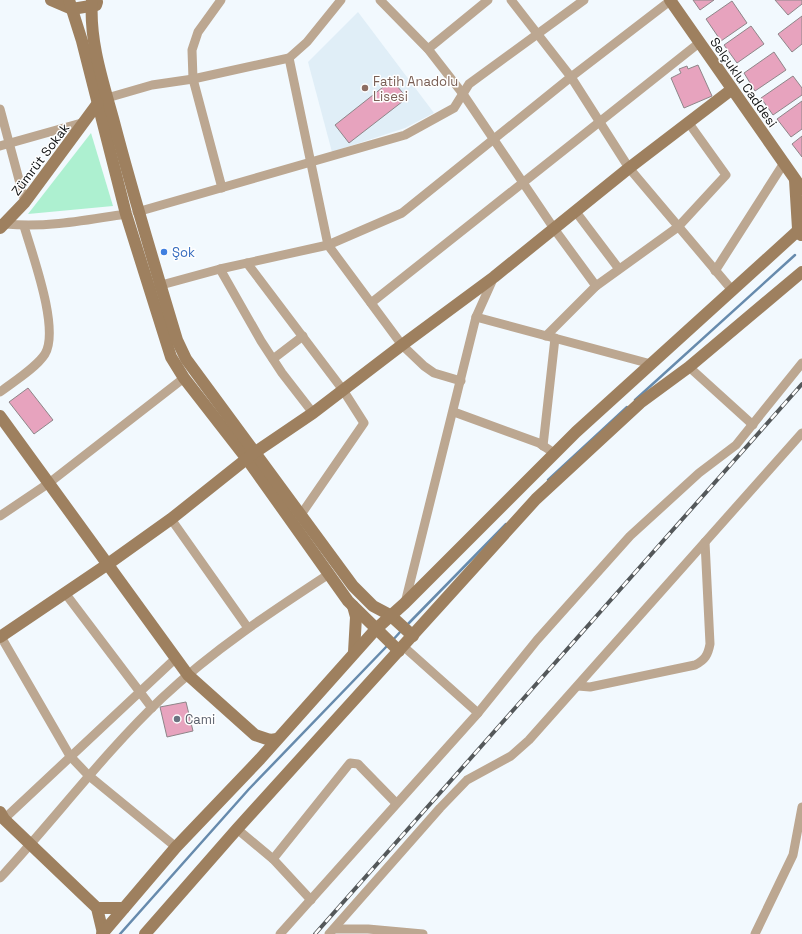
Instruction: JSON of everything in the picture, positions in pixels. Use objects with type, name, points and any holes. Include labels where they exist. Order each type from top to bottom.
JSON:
[{"type":"street","points":[[51,0],[70,5],[94,2],[92,37],[103,100],[132,213],[149,288],[171,357],[184,378],[300,516],[353,586],[374,606],[393,617],[410,634]]},
{"type":"street","points":[[221,0],[198,32],[192,50],[193,79],[222,188]]},
{"type":"street","points":[[380,0],[428,49],[463,94],[555,230],[596,286]]},
{"type":"street","points":[[428,49],[488,0]]},
{"type":"street","points":[[511,0],[571,77],[629,168],[732,290]]},
{"type":"street","points":[[3,226],[24,226],[82,221],[132,213],[405,135],[454,108],[470,84],[537,33],[584,0]]},
{"type":"street","points":[[103,100],[152,85],[193,79],[288,58],[307,42],[337,1]]},
{"type":"street","points":[[149,288],[162,286],[220,269],[328,245],[402,212],[571,77],[670,1]]},
{"type":"street","name":"Selçuklu Caddesi","points":[[670,1],[798,185],[801,231]]},
{"type":"street","points":[[70,5],[103,100]]},
{"type":"street","points":[[371,303],[699,43]]},
{"type":"street","points":[[288,58],[328,245],[402,345],[424,366],[434,373],[461,382]]},
{"type":"street","points":[[176,847],[88,775],[70,756],[0,636],[108,564],[171,519],[251,456],[313,413],[555,230],[629,168],[731,90]]},
{"type":"street","name":"Zümrüt Sokak","points":[[3,226],[25,202],[103,100]]},
{"type":"street","points":[[0,109],[4,144],[25,202]]},
{"type":"street","points":[[4,144],[86,121]]},
{"type":"street","points":[[546,336],[596,286],[678,227],[726,175],[688,122]]},
{"type":"street","points":[[715,271],[784,163]]},
{"type":"street","points":[[576,212],[620,269]]},
{"type":"street","points":[[132,213],[162,286],[177,340],[186,359],[329,574],[352,605],[378,631],[478,713]]},
{"type":"street","points":[[0,392],[39,362],[48,348],[50,329],[46,301],[24,226]]},
{"type":"street","points":[[103,933],[176,847],[260,759],[354,652],[393,617],[554,453],[732,290],[801,231]]},
{"type":"street","points":[[248,263],[343,390],[364,423],[300,516]]},
{"type":"street","points":[[220,269],[272,359],[313,413]]},
{"type":"street","points":[[145,934],[410,634],[536,499],[640,403],[689,367],[802,272]]},
{"type":"street","points":[[406,603],[454,412],[476,317],[494,277]]},
{"type":"street","points":[[476,317],[651,364]]},
{"type":"street","points":[[272,359],[303,336]]},
{"type":"street","points":[[543,446],[555,338]]},
{"type":"street","points":[[280,934],[396,803],[427,771],[478,713],[537,640],[630,536],[699,473],[736,445],[802,363]]},
{"type":"street","points":[[689,367],[753,425]]},
{"type":"street","points":[[0,516],[49,483],[184,378]]},
{"type":"street","points":[[454,412],[543,446],[554,453]]},
{"type":"street","points":[[0,416],[188,675],[255,735],[270,740],[277,739]]},
{"type":"street","points":[[331,933],[440,808],[467,780],[511,756],[529,740],[802,433]]},
{"type":"street","points":[[171,519],[248,628]]},
{"type":"street","points":[[578,686],[590,687],[694,665],[702,661],[708,654],[710,644],[705,542]]},
{"type":"street","points":[[0,878],[31,844],[88,775],[152,708],[188,675],[248,628],[329,574]]},
{"type":"street","points":[[65,593],[152,708]]},
{"type":"street","points":[[352,605],[356,617],[354,652]]},
{"type":"street","points":[[103,933],[97,908],[2,815],[70,756],[176,658]]},
{"type":"street","points":[[255,735],[260,759]]},
{"type":"street","points":[[273,859],[350,763],[358,764],[396,803]]},
{"type":"street","points":[[756,934],[793,855],[802,807]]},
{"type":"street","points":[[237,829],[273,859],[311,900]]},
{"type":"street","points":[[97,908],[124,908]]},
{"type":"street","points":[[331,933],[368,929],[423,934]]},
{"type":"shaded area","name":"Fatih Anadolu Lisesi","points":[[358,12],[434,113],[405,128],[332,152],[308,62]]},
{"type":"green space","points":[[91,133],[113,206],[28,214]]},
{"type":"building","points":[[693,0],[714,0],[700,10]]},
{"type":"building","points":[[775,0],[802,0],[802,4],[788,15]]},
{"type":"building","points":[[732,1],[747,23],[721,41],[706,19]]},
{"type":"building","points":[[802,16],[802,44],[792,52],[778,34]]},
{"type":"building","points":[[751,26],[764,44],[737,63],[724,45]]},
{"type":"building","points":[[774,52],[786,70],[755,91],[744,73]]},
{"type":"building","points":[[698,65],[712,96],[684,108],[671,78],[681,73],[679,69],[687,66],[688,69]]},
{"type":"building","points":[[793,76],[802,88],[802,95],[773,115],[761,98]]},
{"type":"building","points":[[392,80],[407,98],[349,143],[335,125]]},
{"type":"building","points":[[802,101],[802,129],[791,137],[777,119]]},
{"type":"building","points":[[802,136],[802,157],[792,144]]},
{"type":"building","points":[[28,388],[53,420],[34,434],[9,402]]},
{"type":"building","name":"Cami","points":[[186,702],[193,731],[167,737],[160,707]]},
{"type":"waterway","points":[[635,400],[795,255]]},
{"type":"waterway","points":[[548,480],[627,407]]},
{"type":"waterway","points":[[406,626],[506,524]]},
{"type":"waterway","points":[[392,641],[401,631]]},
{"type":"waterway","points":[[120,934],[249,789],[387,646]]},
{"type":"railway","points":[[315,934],[802,384]]},
{"type":"place","name":"Fatih Anadolu Lisesi","points":[[365,88]]},
{"type":"place","name":"Şok","points":[[164,252]]},
{"type":"place","name":"Cami","points":[[177,719]]}]
